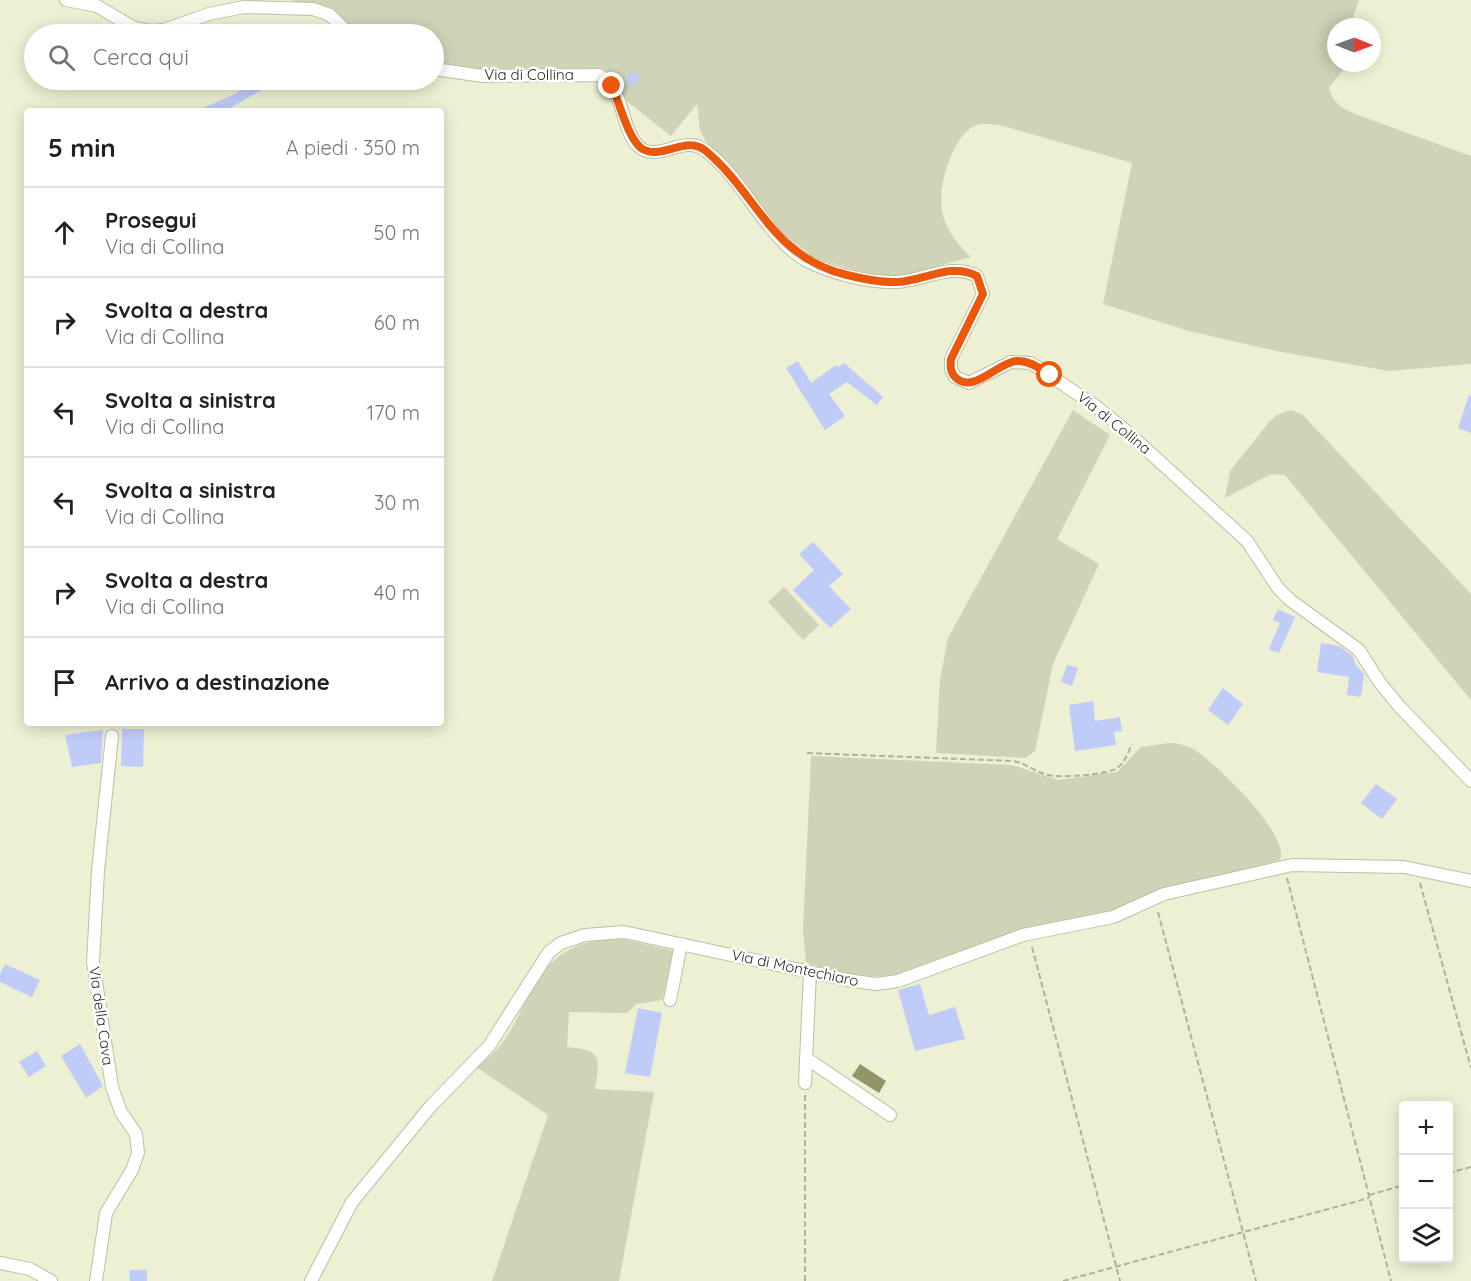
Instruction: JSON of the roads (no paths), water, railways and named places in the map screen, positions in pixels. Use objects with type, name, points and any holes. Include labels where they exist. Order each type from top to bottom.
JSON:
[{"type":"street","points":[[66,0],[98,6],[127,24]]},
{"type":"street","points":[[184,24],[236,8],[313,9],[330,15],[339,24]]},
{"type":"street","name":"Via di Collina","points":[[444,70],[474,75],[599,75],[612,86],[633,137],[642,149],[655,152],[687,145],[701,147],[784,241],[811,263],[844,274],[883,281],[911,280],[954,271],[966,271],[977,276],[983,294],[951,359],[951,369],[955,377],[965,382],[974,382],[1004,364],[1025,362],[1038,367],[1094,405],[1149,450],[1247,541],[1278,588],[1290,600],[1359,650],[1380,683],[1399,706],[1471,781]]},
{"type":"street","name":"Via della Cava","points":[[96,1281],[106,1213],[132,1170],[138,1153],[136,1134],[121,1112],[112,1087],[93,962],[98,871],[112,736]]},
{"type":"street","name":"Via di Montechiaro","points":[[310,1281],[352,1202],[430,1107],[489,1046],[549,952],[569,940],[613,931],[855,982],[887,983],[909,978],[1029,934],[1113,917],[1154,897],[1284,866],[1306,863],[1416,868],[1471,881]]},
{"type":"street","points":[[670,1000],[681,944]]},
{"type":"street","points":[[806,1083],[810,972]]},
{"type":"street","points":[[806,1058],[890,1115]]},
{"type":"street","points":[[0,1263],[30,1269],[51,1281]]}]
